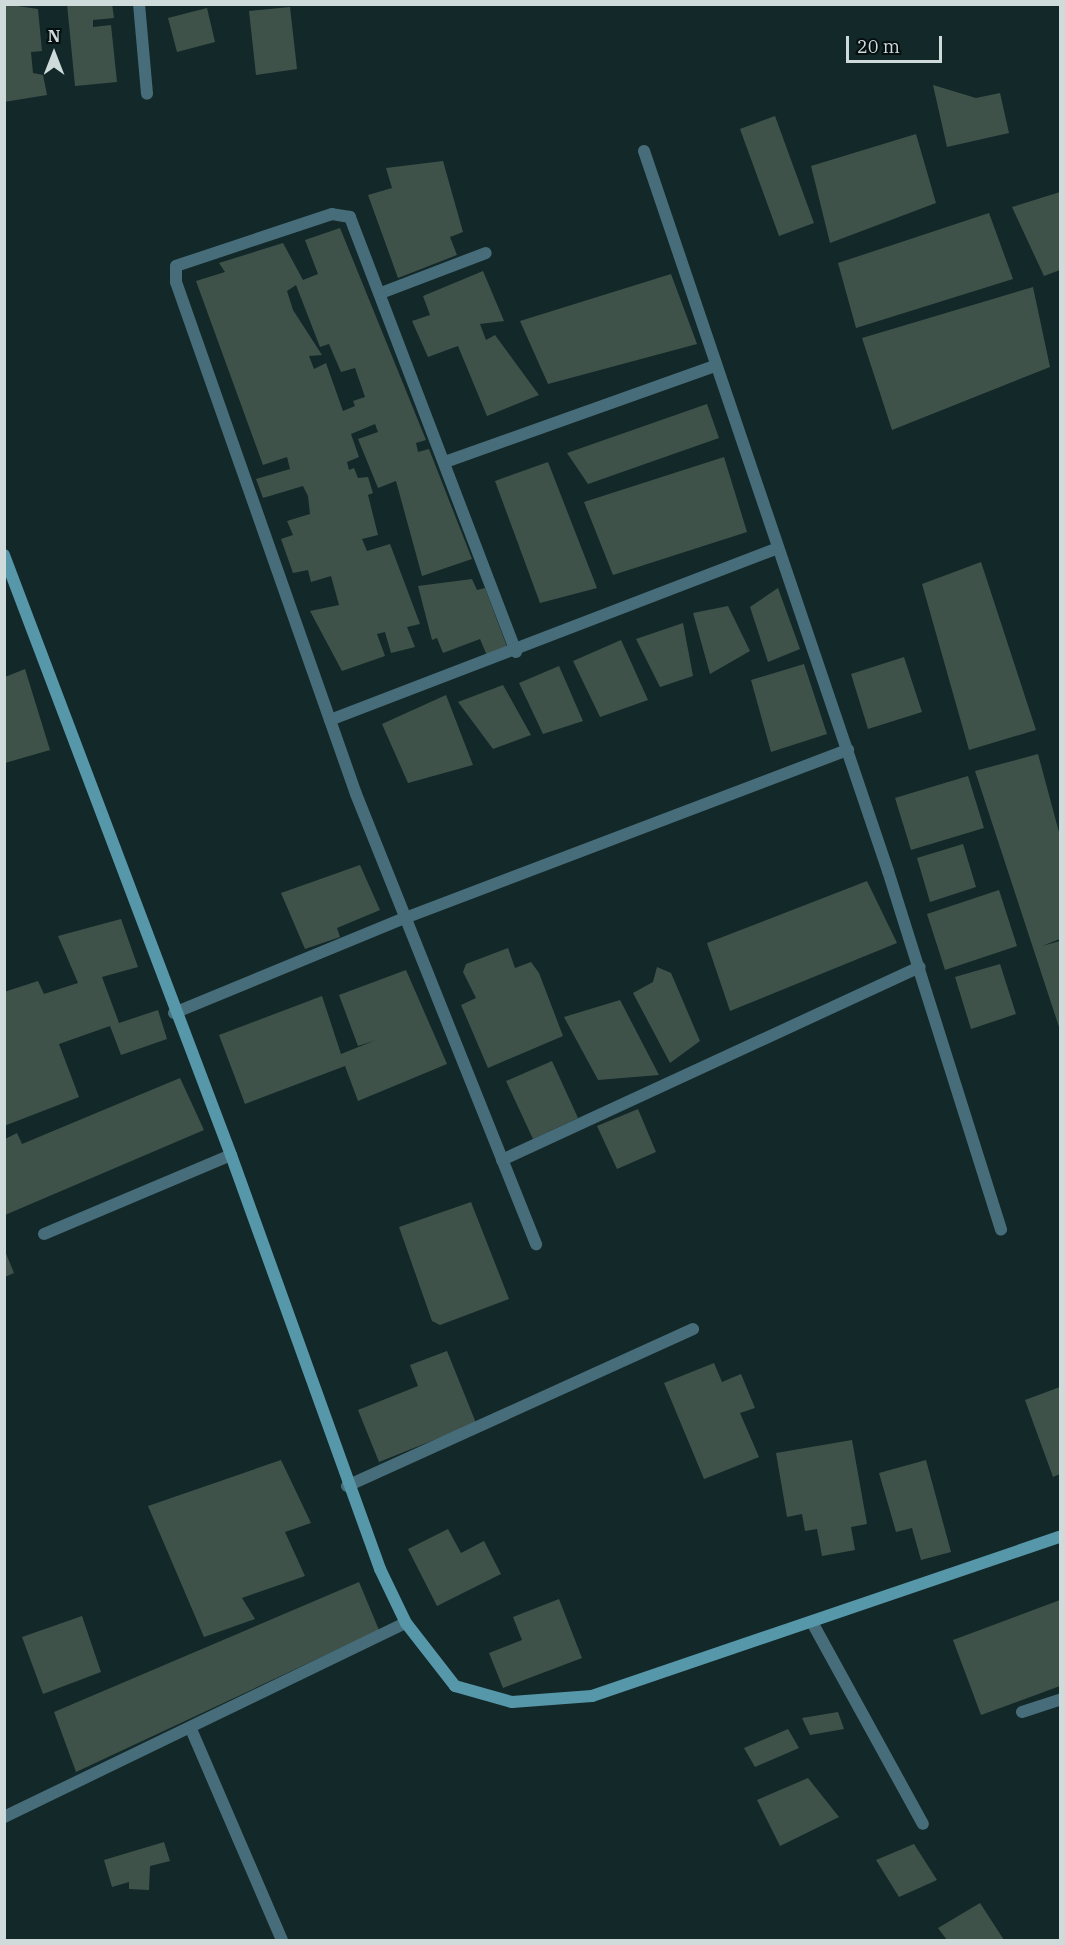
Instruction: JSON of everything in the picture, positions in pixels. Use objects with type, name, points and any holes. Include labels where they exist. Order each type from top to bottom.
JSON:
[{"type":"street","points":[[139,4],[147,94]]},
{"type":"street","points":[[644,151],[920,967],[1001,1230]]},
{"type":"street","points":[[516,652],[353,220],[340,213],[179,264],[175,271],[330,720],[405,918],[536,1244]]},
{"type":"street","points":[[381,293],[486,253]]},
{"type":"street","points":[[445,462],[715,366]]},
{"type":"street","points":[[330,720],[516,652],[777,549]]},
{"type":"street","points":[[4,555],[174,1013],[231,1155],[347,1486],[406,1623],[455,1686],[494,1698],[545,1702],[633,1685],[1060,1537]]},
{"type":"street","points":[[174,1013],[405,918],[848,750]]},
{"type":"street","points":[[502,1160],[920,967]]},
{"type":"street","points":[[44,1234],[231,1155]]},
{"type":"street","points":[[347,1486],[693,1329]]},
{"type":"street","points":[[4,1817],[191,1729],[406,1623]]},
{"type":"street","points":[[813,1624],[923,1824]]},
{"type":"street","points":[[1023,1712],[1060,1700]]},
{"type":"street","points":[[191,1729],[282,1941]]},
{"type":"building","points":[[4,4],[38,9],[42,51],[31,52],[33,73],[43,75],[47,95],[4,102]]},
{"type":"building","points":[[67,4],[112,4],[114,18],[93,20],[93,27],[111,25],[117,82],[75,86]]},
{"type":"building","points":[[290,7],[297,69],[256,75],[249,11]]},
{"type":"building","points":[[207,8],[215,42],[177,52],[168,18]]},
{"type":"building","points":[[933,85],[976,98],[1000,93],[1009,133],[947,147]]},
{"type":"building","points":[[775,116],[814,223],[779,236],[740,129]]},
{"type":"building","points":[[916,134],[936,203],[830,243],[811,166]]},
{"type":"building","points":[[443,161],[463,232],[450,237],[457,255],[398,278],[368,195],[392,188],[386,168]]},
{"type":"building","points":[[1060,192],[1060,270],[1044,276],[1012,207]]},
{"type":"building","points":[[989,213],[1013,279],[856,328],[838,263]]},
{"type":"building","points":[[340,228],[426,440],[416,443],[418,452],[429,449],[472,559],[422,576],[396,481],[378,488],[358,439],[378,432],[375,424],[351,434],[359,457],[347,462],[349,470],[354,468],[358,478],[368,477],[373,493],[368,495],[378,535],[362,539],[367,551],[390,544],[420,624],[407,627],[415,647],[391,653],[385,632],[377,634],[385,656],[342,671],[310,611],[339,605],[331,576],[311,582],[308,570],[293,573],[281,539],[293,535],[287,521],[310,514],[308,496],[303,486],[263,498],[256,479],[290,469],[287,457],[263,465],[196,281],[225,272],[219,263],[283,243],[303,280],[318,274],[305,240]],"holes":[[[296,285],[320,347],[329,344],[341,372],[355,368],[365,397],[353,401],[355,406],[343,411],[326,363],[314,369],[309,356],[322,355],[293,310],[287,291]]]},
{"type":"building","points":[[483,271],[504,321],[480,324],[486,340],[495,335],[539,395],[487,416],[458,346],[428,357],[412,321],[430,315],[423,296]]},
{"type":"building","points":[[671,274],[697,344],[548,384],[520,321]]},
{"type":"building","points":[[1033,287],[1050,367],[892,430],[862,338]]},
{"type":"building","points":[[707,404],[719,438],[588,484],[567,453]]},
{"type":"building","points":[[724,457],[747,532],[613,575],[584,502]]},
{"type":"building","points":[[548,462],[597,588],[540,603],[495,481]]},
{"type":"building","points":[[981,562],[1036,730],[969,750],[922,584]]},
{"type":"building","points":[[472,579],[477,590],[485,588],[509,652],[488,658],[480,639],[443,653],[437,638],[432,640],[418,586]]},
{"type":"building","points":[[778,588],[800,649],[768,662],[750,607]]},
{"type":"building","points":[[728,606],[750,651],[710,674],[693,613]]},
{"type":"building","points":[[683,623],[693,676],[660,687],[636,639]]},
{"type":"building","points":[[621,640],[648,700],[600,717],[573,661]]},
{"type":"building","points":[[904,657],[922,712],[868,729],[851,674]]},
{"type":"building","points":[[804,664],[827,734],[771,752],[751,680]]},
{"type":"building","points":[[559,666],[583,721],[543,734],[519,683]]},
{"type":"building","points":[[25,669],[50,750],[5,763],[5,677]]},
{"type":"building","points":[[503,685],[531,735],[493,749],[458,702]]},
{"type":"building","points":[[446,695],[473,765],[408,783],[382,724]]},
{"type":"building","points":[[1038,754],[1060,836],[1060,939],[1042,946],[1060,941],[1060,1030],[975,771]]},
{"type":"building","points":[[968,776],[984,828],[911,850],[895,798]]},
{"type":"building","points":[[963,844],[976,887],[930,902],[917,858]]},
{"type":"building","points":[[360,865],[380,910],[337,928],[340,937],[305,949],[281,893]]},
{"type":"building","points":[[867,881],[897,943],[730,1011],[707,943]]},
{"type":"building","points":[[999,890],[1017,946],[945,970],[927,914]]},
{"type":"building","points":[[121,919],[138,967],[102,977],[119,1023],[158,1010],[167,1039],[121,1055],[110,1026],[59,1044],[79,1097],[4,1126],[4,992],[38,981],[44,994],[78,983],[58,936]]},
{"type":"building","points":[[508,948],[515,968],[531,962],[539,973],[563,1036],[488,1068],[461,1005],[476,998],[463,972],[466,964]]},
{"type":"building","points":[[1000,964],[1016,1014],[971,1029],[955,977]]},
{"type":"building","points":[[657,967],[671,973],[700,1041],[670,1063],[633,993],[653,982]]},
{"type":"building","points":[[406,970],[447,1064],[358,1101],[345,1066],[245,1104],[219,1035],[322,996],[341,1054],[376,1040],[358,1046],[339,995]]},
{"type":"building","points":[[620,1000],[659,1075],[598,1080],[564,1017]]},
{"type":"building","points":[[552,1061],[578,1118],[533,1139],[506,1081]]},
{"type":"building","points":[[180,1078],[204,1130],[5,1215],[5,1139],[17,1133],[22,1144]]},
{"type":"building","points":[[638,1109],[656,1152],[617,1169],[597,1126]]},
{"type":"building","points":[[471,1202],[509,1299],[440,1325],[432,1321],[399,1227]]},
{"type":"building","points":[[5,1251],[14,1273],[5,1277]]},
{"type":"building","points":[[447,1351],[476,1423],[379,1462],[358,1410],[418,1386],[410,1365]]},
{"type":"building","points":[[714,1363],[722,1382],[741,1374],[755,1408],[740,1413],[759,1457],[704,1479],[664,1383]]},
{"type":"building","points":[[1060,1387],[1060,1474],[1053,1477],[1025,1400]]},
{"type":"building","points":[[852,1440],[867,1524],[851,1527],[855,1550],[822,1556],[817,1529],[805,1531],[802,1514],[787,1517],[776,1453]]},
{"type":"building","points":[[281,1460],[311,1523],[285,1532],[305,1576],[242,1598],[255,1619],[204,1637],[148,1506]]},
{"type":"building","points":[[926,1460],[951,1552],[921,1560],[912,1528],[896,1532],[879,1473]]},
{"type":"building","points":[[448,1529],[461,1553],[484,1541],[501,1574],[437,1606],[408,1549]]},
{"type":"building","points":[[359,1582],[379,1630],[76,1772],[54,1712]]},
{"type":"building","points":[[559,1599],[582,1658],[503,1688],[489,1653],[522,1640],[513,1617]]},
{"type":"building","points":[[1060,1600],[1060,1686],[981,1715],[953,1640]]},
{"type":"building","points":[[82,1616],[101,1672],[43,1694],[22,1637]]},
{"type":"building","points":[[838,1712],[844,1729],[810,1735],[802,1718]]},
{"type":"building","points":[[788,1729],[799,1748],[755,1767],[744,1748]]},
{"type":"building","points":[[808,1778],[839,1817],[780,1846],[757,1800]]},
{"type":"building","points":[[164,1842],[170,1861],[150,1866],[149,1890],[129,1889],[129,1882],[112,1887],[104,1860]]},
{"type":"building","points":[[914,1844],[937,1880],[899,1897],[876,1860]]},
{"type":"building","points":[[980,1903],[1004,1940],[947,1940],[938,1928]]}]
